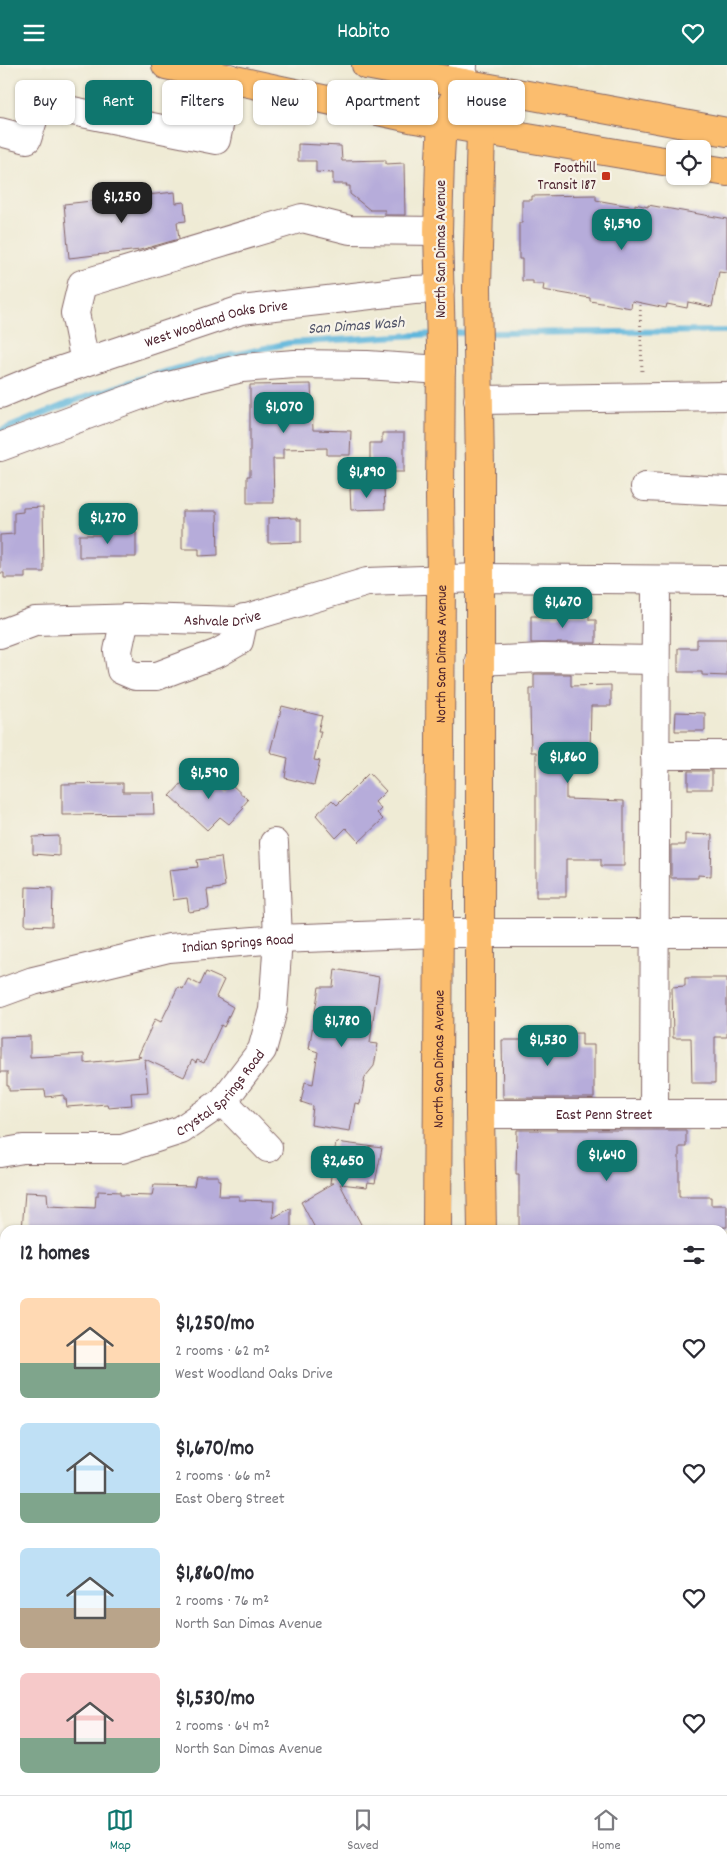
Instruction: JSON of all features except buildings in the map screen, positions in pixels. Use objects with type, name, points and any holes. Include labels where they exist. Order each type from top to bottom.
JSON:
[{"type":"main road","points":[[166,65],[442,123],[666,161]]},
{"type":"main road","points":[[366,65],[463,74],[727,133]]},
{"type":"main road","points":[[463,74],[481,129],[477,347],[482,1225]]},
{"type":"main road","name":"North San Dimas Avenue","points":[[438,1225],[442,579],[440,496],[441,316],[438,231],[442,123],[463,74]]},
{"type":"main road","points":[[711,169],[727,172]]},
{"type":"street","points":[[0,131],[27,139],[38,104],[216,139],[229,79]]},
{"type":"street","points":[[85,362],[75,313],[82,284],[302,218],[350,230],[438,231]]},
{"type":"street","name":"West Woodland Oaks Drive","points":[[0,394],[44,376],[241,310],[414,290],[440,289]]},
{"type":"street","points":[[0,447],[160,388],[242,368],[295,364],[367,365],[441,358]]},
{"type":"street","points":[[478,400],[727,395]]},
{"type":"street","points":[[645,487],[727,491]]},
{"type":"street","name":"Ashvale Drive","points":[[0,634],[35,621],[125,619],[237,621],[367,581],[479,578],[727,580]]},
{"type":"street","points":[[654,1114],[656,580]]},
{"type":"street","points":[[125,619],[118,651],[121,670],[135,676],[157,677],[218,653],[239,641],[244,619]]},
{"type":"street","points":[[479,661],[542,658],[655,660]]},
{"type":"street","points":[[655,755],[727,755]]},
{"type":"street","name":"Crystal Springs Road","points":[[0,1153],[23,1149],[122,1149],[181,1130],[223,1101],[262,1051],[273,1010],[278,939],[274,843]]},
{"type":"street","points":[[480,933],[727,933]]},
{"type":"street","name":"Indian Springs Road","points":[[0,993],[33,981],[170,948],[278,939],[480,933]]},
{"type":"street","points":[[223,1101],[268,1148]]},
{"type":"street","name":"East Penn Street","points":[[480,1114],[727,1114]]},
{"type":"path","points":[[640,305],[642,378]]},
{"type":"waterway","name":"San Dimas Wash","points":[[483,333],[727,331]]},
{"type":"waterway","name":"San Dimas Wash","points":[[446,333],[471,333]]},
{"type":"waterway","name":"San Dimas Wash","points":[[0,431],[79,399],[145,377],[205,361],[289,343],[433,334]]},
{"type":"place","name":"Foothill Transit 187","points":[[606,176]]}]
